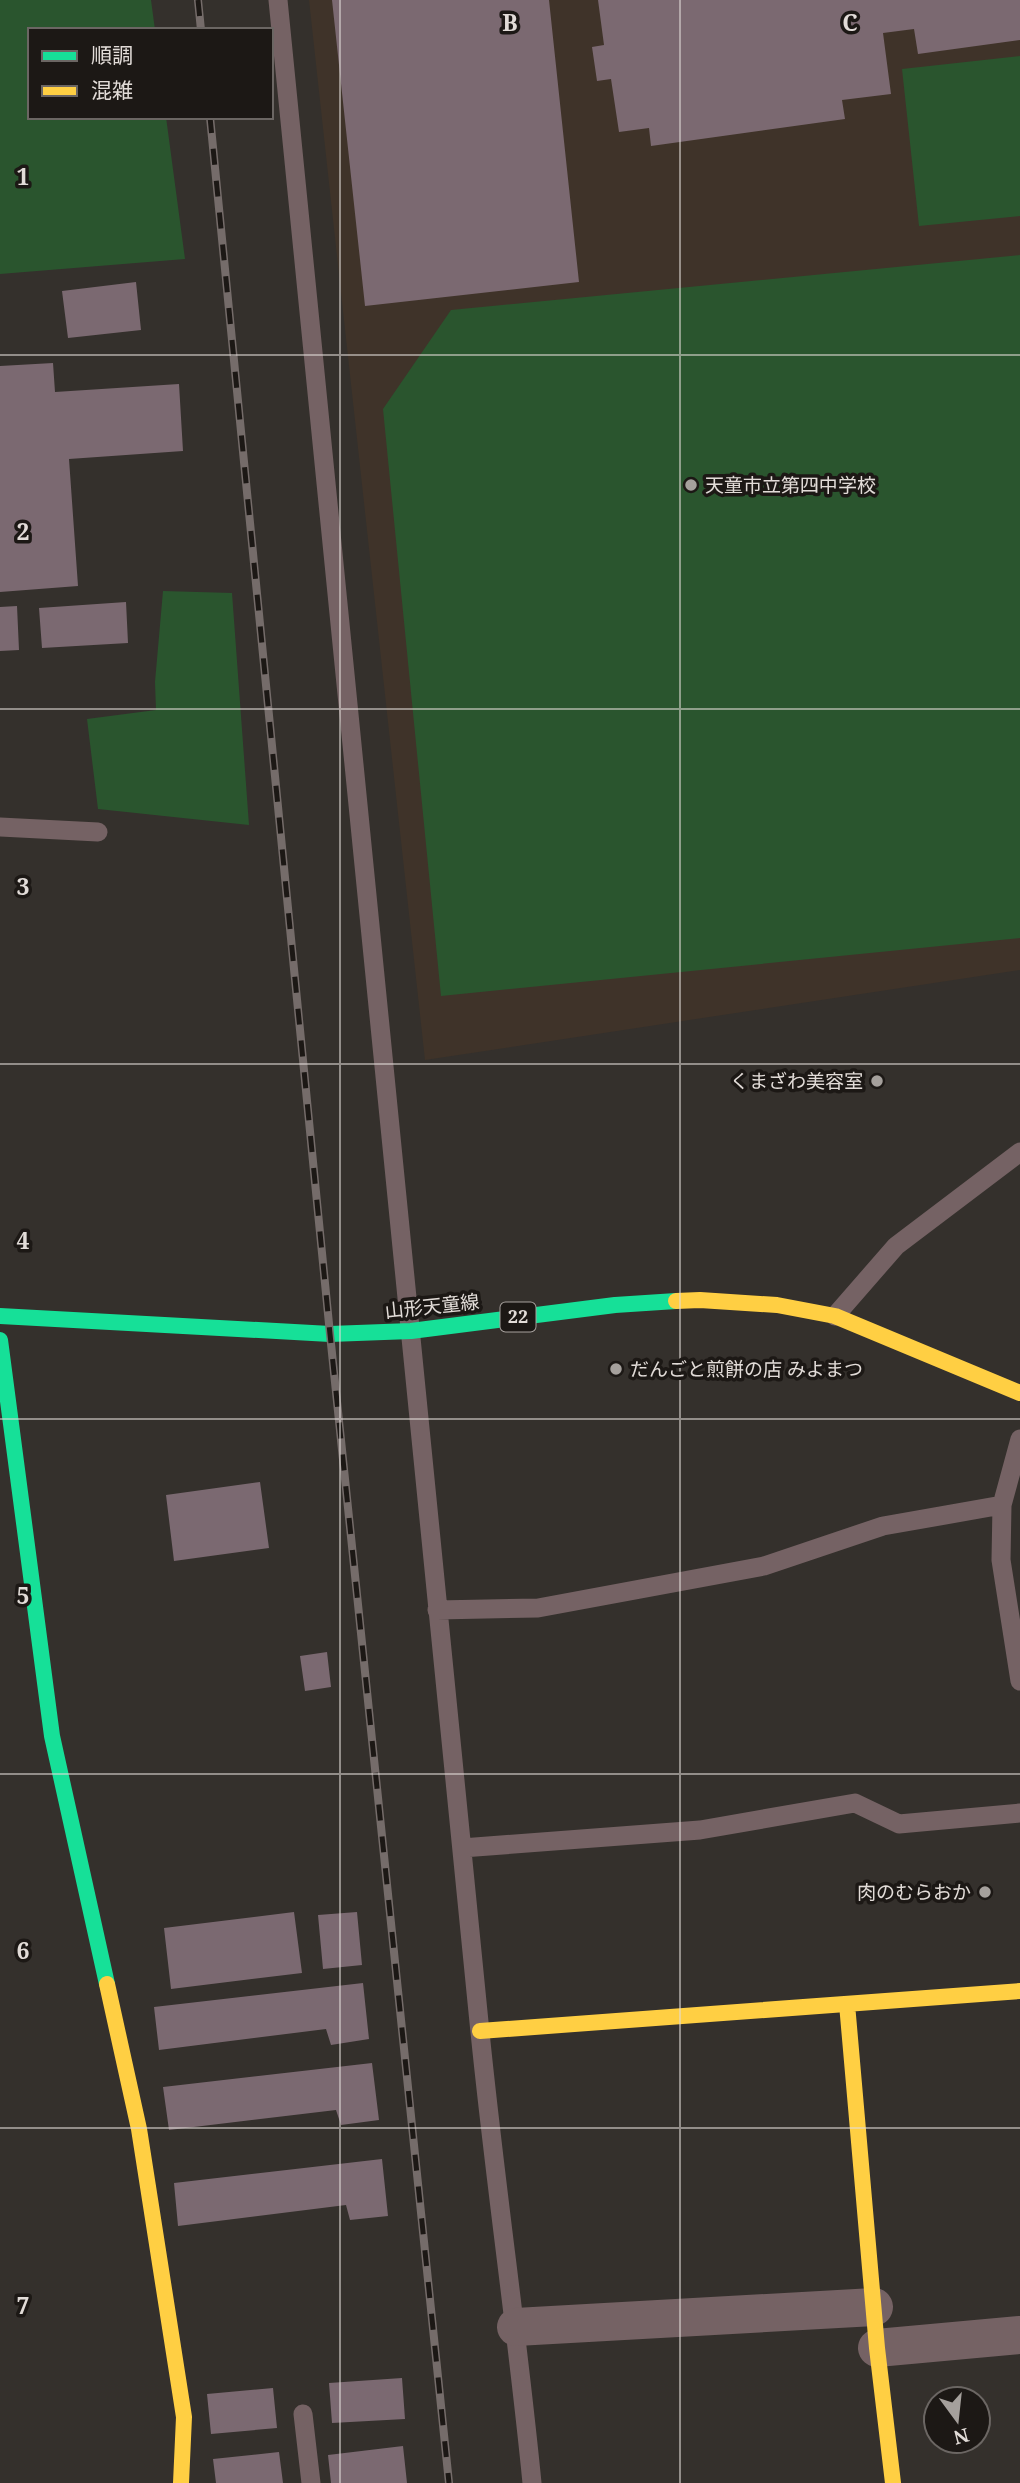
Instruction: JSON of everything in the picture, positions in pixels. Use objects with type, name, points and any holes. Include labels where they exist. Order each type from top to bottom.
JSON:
[{"type":"street","name":"山形天童線","points":[[0,1316],[330,1334],[411,1331],[615,1305],[701,1300],[777,1306],[835,1316],[1020,1392]]},
{"type":"street","points":[[0,1340],[52,1736],[139,2129],[184,2417],[181,2483]]},
{"type":"street","points":[[480,2031],[1020,1992]]},
{"type":"street","points":[[847,2004],[877,2348],[892,2483]]},
{"type":"street","points":[[516,2328],[874,2307]]},
{"type":"street","points":[[877,2348],[1020,2335]]},
{"type":"lane","points":[[278,0],[480,2031],[532,2483]]},
{"type":"lane","points":[[0,827],[98,832]]},
{"type":"lane","points":[[835,1316],[895,1246],[1020,1152]]},
{"type":"lane","points":[[1020,1439],[1002,1505],[1001,1560],[1020,1681]]},
{"type":"lane","points":[[437,1610],[538,1608],[764,1566],[883,1526],[1002,1505]]},
{"type":"lane","points":[[462,1849],[700,1830],[855,1803],[899,1824],[1020,1814]]},
{"type":"lane","points":[[303,2414],[311,2483]]},
{"type":"shaded area","name":"天童市立第四中学校","points":[[309,0],[1020,0],[1020,970],[425,1060]]},
{"type":"green space","points":[[0,0],[151,0],[155,28],[28,28],[28,119],[166,119],[185,259],[0,274]]},
{"type":"green space","points":[[1020,56],[1020,216],[919,226],[902,69]]},
{"type":"green space","name":"天童市立第四中学校","points":[[1020,255],[1020,938],[441,996],[383,409],[451,310]]},
{"type":"green space","points":[[163,591],[232,593],[249,825],[98,809],[87,719],[156,710],[155,682]]},
{"type":"building","points":[[332,0],[549,0],[579,282],[365,306]]},
{"type":"building","points":[[598,0],[1020,0],[1020,40],[918,54],[914,29],[883,33],[891,94],[842,100],[845,119],[651,146],[649,128],[619,132],[611,79],[597,81],[592,47],[604,45]]},
{"type":"building","points":[[136,282],[141,330],[68,338],[62,291]]},
{"type":"building","points":[[53,363],[55,392],[179,384],[183,451],[69,459],[78,586],[0,592],[0,366]]},
{"type":"building","points":[[126,602],[128,643],[42,648],[39,608]]},
{"type":"building","points":[[17,606],[19,650],[0,651],[0,607]]},
{"type":"building","points":[[260,1482],[269,1548],[174,1561],[166,1495]]},
{"type":"building","points":[[327,1652],[331,1687],[305,1691],[300,1656]]},
{"type":"building","points":[[294,1912],[302,1973],[171,1989],[164,1928]]},
{"type":"building","points":[[357,1912],[362,1965],[323,1969],[318,1915]]},
{"type":"building","points":[[363,1983],[369,2039],[331,2045],[326,2029],[159,2050],[154,2007]]},
{"type":"building","points":[[372,2063],[379,2120],[341,2125],[336,2110],[169,2130],[163,2087]]},
{"type":"building","points":[[382,2159],[388,2216],[350,2220],[346,2205],[178,2226],[174,2183]]},
{"type":"building","points":[[402,2378],[405,2419],[332,2423],[329,2383]]},
{"type":"building","points":[[273,2388],[277,2428],[211,2434],[207,2394]]},
{"type":"building","points":[[403,2446],[407,2483],[331,2483],[328,2455]]},
{"type":"building","points":[[279,2452],[283,2483],[216,2483],[213,2459]]},
{"type":"railway","points":[[198,0],[201,28]]},
{"type":"railway","points":[[210,119],[330,1334],[449,2483]]},
{"type":"traffic: fast","points":[[0,1316],[330,1334],[411,1331],[615,1305],[676,1301]]},
{"type":"traffic: fast","points":[[0,1340],[52,1736],[107,1984]]},
{"type":"traffic: slow","points":[[676,1301],[777,1305],[835,1316],[1020,1393]]},
{"type":"traffic: slow","points":[[107,1984],[139,2129],[184,2417],[181,2483]]},
{"type":"traffic: slow","points":[[480,2031],[1020,1991]]},
{"type":"traffic: slow","points":[[847,2004],[877,2348],[893,2483]]},
{"type":"place","name":"天童市立第四中学校","points":[[691,485]]},
{"type":"place","name":"くまざわ美容室","points":[[877,1081]]},
{"type":"place","name":"だんごと煎餅の店 みよまつ","points":[[616,1369]]},
{"type":"place","name":"肉のむらおか","points":[[985,1892]]}]
